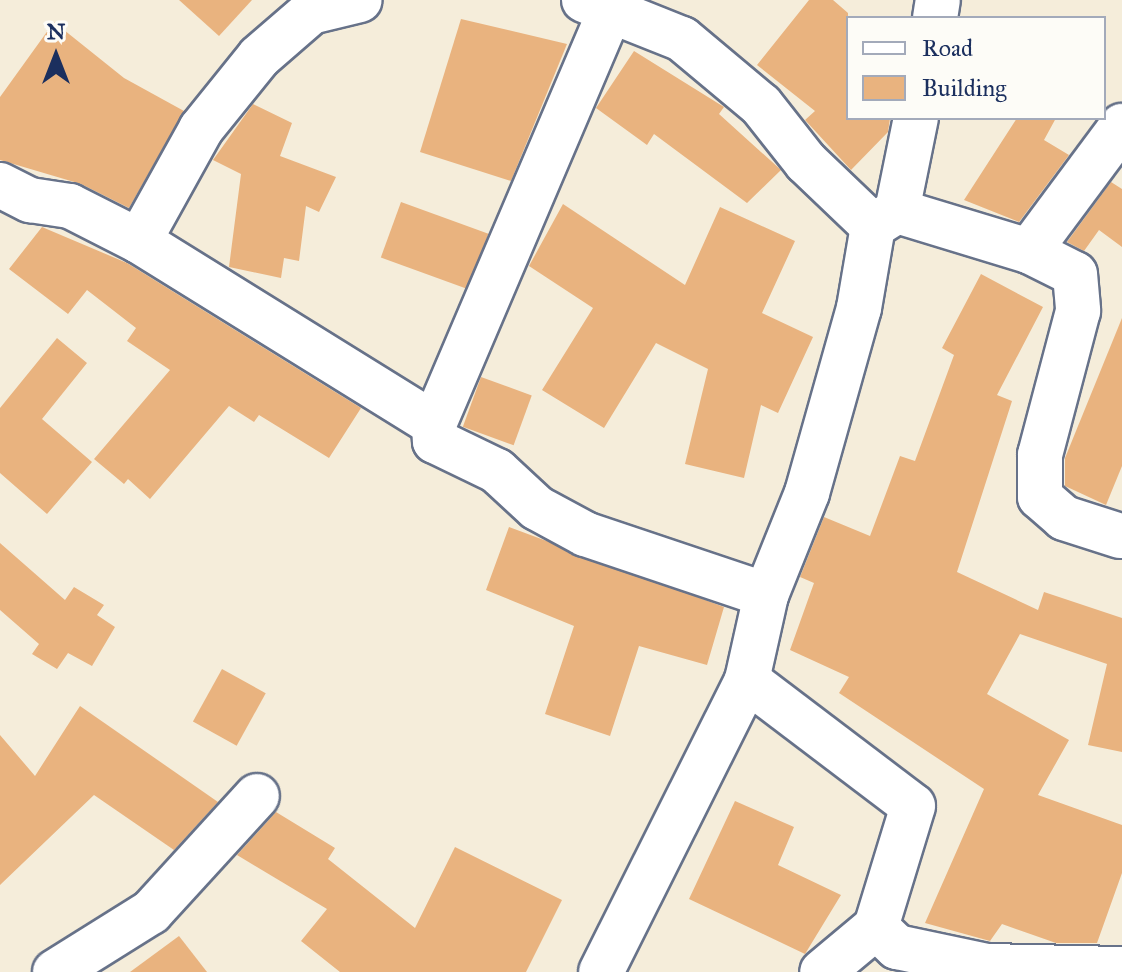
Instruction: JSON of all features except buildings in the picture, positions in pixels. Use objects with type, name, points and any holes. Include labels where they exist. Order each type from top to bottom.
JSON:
[{"type":"street","points":[[139,241],[201,129],[259,57],[311,12],[360,0]]},
{"type":"street","points":[[766,595],[585,534],[537,508],[497,471],[435,441],[434,424],[597,5],[682,39],[885,219],[1029,251],[1075,274],[1078,311],[1040,455],[1040,497],[1064,518],[1120,536]]},
{"type":"street","points":[[601,972],[747,680],[766,595],[807,493],[915,120]]},
{"type":"street","points":[[1029,251],[1122,126]]},
{"type":"street","points":[[0,185],[30,200],[70,206],[139,241],[434,424]]},
{"type":"street","points":[[747,680],[913,806],[876,927],[822,972]]},
{"type":"street","points":[[55,972],[151,912],[257,796]]},
{"type":"street","points":[[876,927],[897,947],[987,966],[1122,969]]}]
